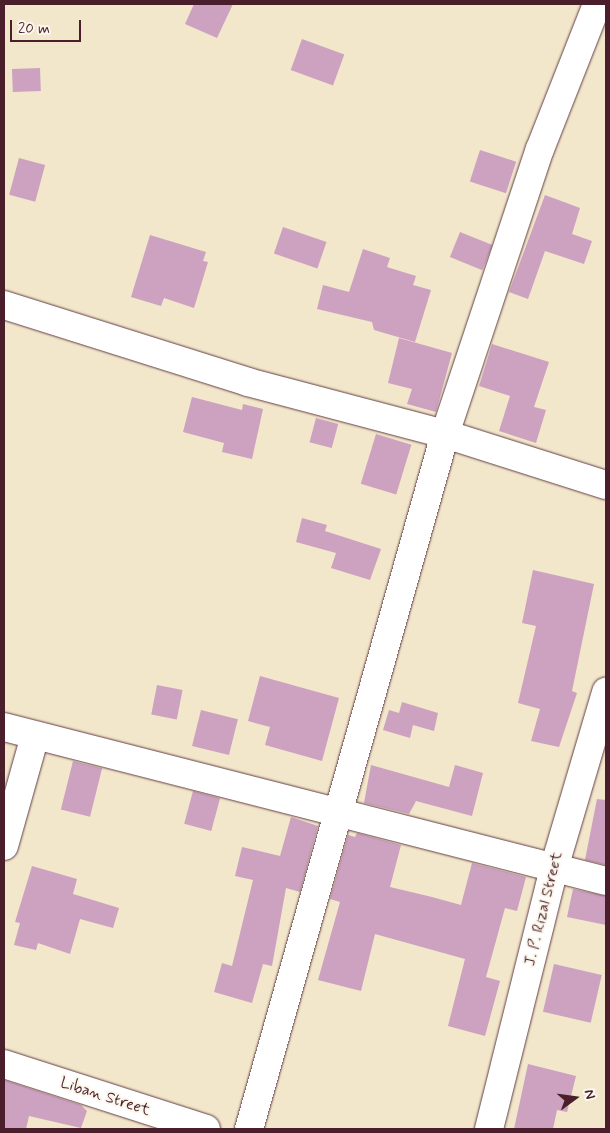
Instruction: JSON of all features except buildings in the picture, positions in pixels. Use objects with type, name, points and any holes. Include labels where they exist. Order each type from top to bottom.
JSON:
[{"type":"street","points":[[249,1129],[445,434],[540,150],[597,4]]},
{"type":"street","points":[[4,305],[248,382],[445,434],[606,484]]},
{"type":"street","name":"J. P. Rizal Street","points":[[489,1129],[554,868],[606,692]]},
{"type":"street","points":[[4,727],[606,881]]},
{"type":"street","points":[[4,846],[35,736]]},
{"type":"street","name":"Liban Street","points":[[4,1064],[206,1129]]}]
